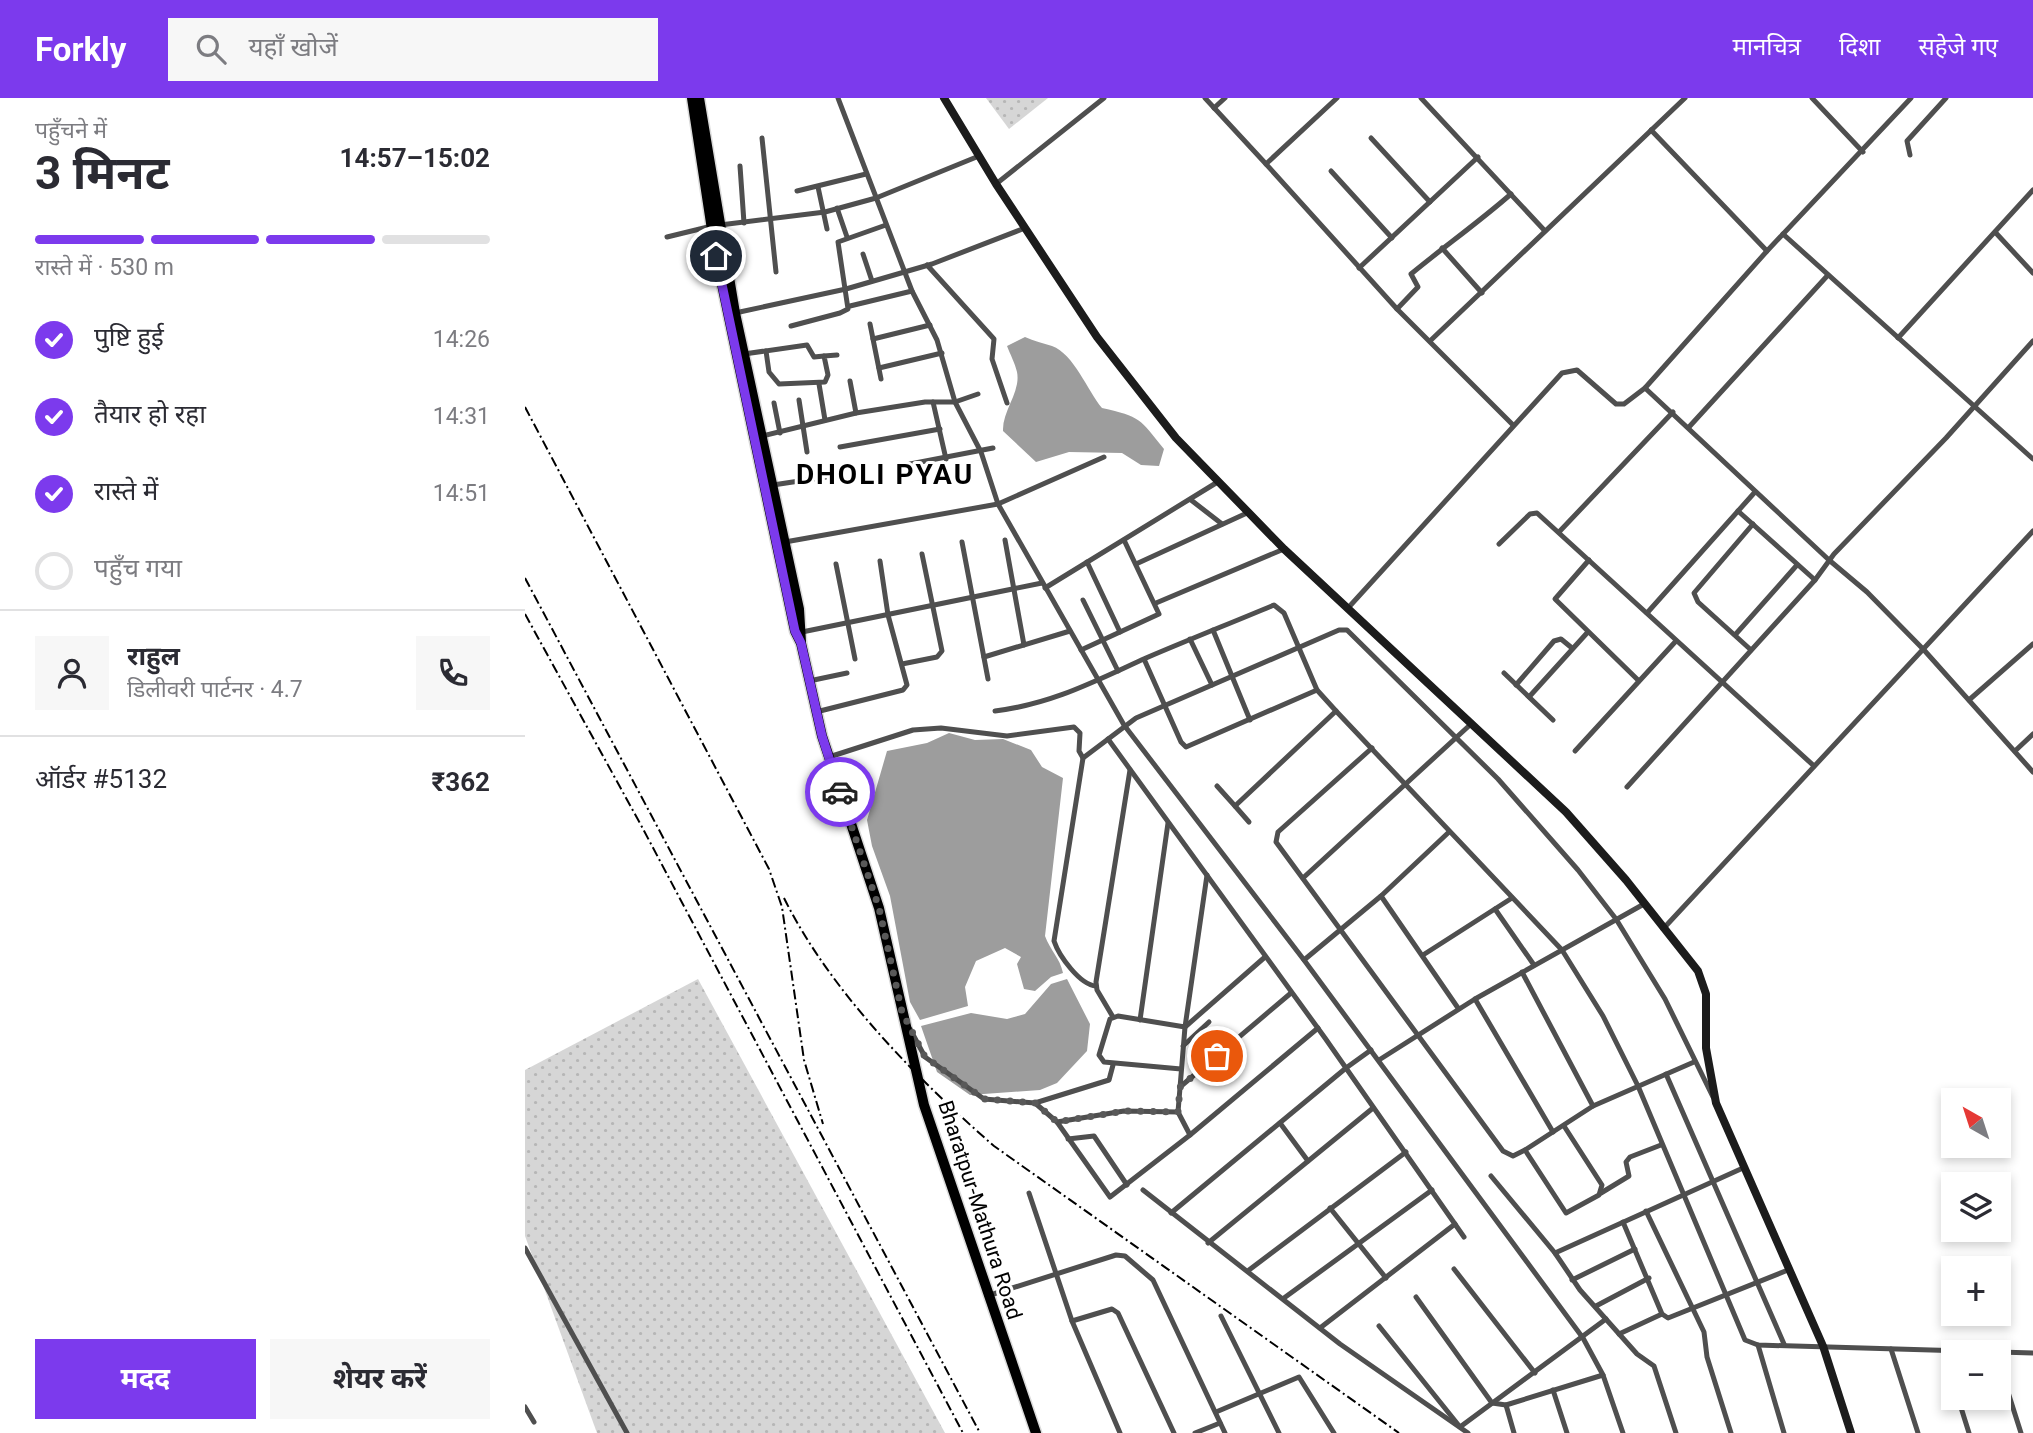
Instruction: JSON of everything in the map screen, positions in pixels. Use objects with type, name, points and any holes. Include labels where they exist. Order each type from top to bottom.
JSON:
[{"type":"highway","name":"Bharatpur-Mathura Road","points":[[692,98],[720,255],[795,631],[802,637]]},
{"type":"highway","name":"Bharatpur-Mathura Road","points":[[699,98],[715,225]]},
{"type":"highway","name":"Bharatpur-Mathura Road","points":[[720,255],[785,542],[816,712],[879,908],[924,1105],[987,1296],[1036,1433]]},
{"type":"street","points":[[838,98],[912,291],[942,353],[955,402],[981,452],[998,504],[1124,725],[1379,1060],[1583,1338],[1603,1375],[1623,1433]]},
{"type":"street","points":[[944,98],[996,184],[1097,337],[1176,438],[1216,483],[1284,549],[1566,812],[1644,904],[1705,983],[1705,1037],[1716,1102]]},
{"type":"street","points":[[996,184],[1104,98]]},
{"type":"street","points":[[1205,98],[1397,309],[1513,425]]},
{"type":"street","points":[[1214,108],[1225,98]]},
{"type":"street","points":[[1266,164],[1337,98]]},
{"type":"street","points":[[1421,98],[1545,231]]},
{"type":"street","points":[[1430,341],[1685,98]]},
{"type":"street","points":[[1812,98],[1863,152]]},
{"type":"street","points":[[1348,608],[1513,425],[1568,369],[1577,370],[1616,404],[1624,404],[1645,388],[1767,251],[1911,98]]},
{"type":"street","points":[[1910,155],[1907,141],[1946,98]]},
{"type":"street","points":[[1651,131],[1767,251]]},
{"type":"street","points":[[762,138],[776,272]]},
{"type":"street","points":[[1371,138],[1430,202]]},
{"type":"street","points":[[667,236],[715,225],[825,212],[876,198],[979,156]]},
{"type":"street","points":[[1359,268],[1478,157]]},
{"type":"street","points":[[740,166],[744,223]]},
{"type":"street","points":[[1331,171],[1392,238]]},
{"type":"street","points":[[797,191],[866,174]]},
{"type":"street","points":[[818,187],[827,229]]},
{"type":"street","points":[[1898,338],[2032,193]]},
{"type":"street","points":[[1397,309],[1418,287],[1411,274],[1465,229],[1479,223],[1511,194]]},
{"type":"street","points":[[837,208],[847,237]]},
{"type":"street","points":[[850,306],[837,244],[847,237],[886,225]]},
{"type":"street","points":[[735,313],[846,289],[927,265],[1025,228]]},
{"type":"street","points":[[1995,232],[2033,273]]},
{"type":"street","points":[[1783,234],[2033,459]]},
{"type":"street","points":[[1442,248],[1482,293]]},
{"type":"street","points":[[863,254],[872,281]]},
{"type":"street","points":[[927,265],[994,340],[992,359],[1007,403]]},
{"type":"street","points":[[1689,427],[1828,275]]},
{"type":"street","points":[[791,326],[840,313],[850,306],[912,291]]},
{"type":"street","points":[[870,324],[881,379]]},
{"type":"street","points":[[873,338],[930,325]]},
{"type":"street","points":[[1627,787],[1815,580],[1829,560],[1975,407],[2033,341]]},
{"type":"street","points":[[744,354],[807,345],[814,357],[837,355]]},
{"type":"street","points":[[766,351],[769,372],[779,384],[819,384],[828,379],[824,356]]},
{"type":"street","points":[[879,368],[942,353]]},
{"type":"street","points":[[850,381],[856,413]]},
{"type":"street","points":[[819,384],[825,420]]},
{"type":"street","points":[[1645,388],[1755,492],[1867,592],[1924,649],[2033,772]]},
{"type":"street","points":[[762,436],[856,413],[933,402],[955,402],[978,394]]},
{"type":"street","points":[[799,400],[807,452]]},
{"type":"street","points":[[933,402],[946,459]]},
{"type":"street","points":[[774,403],[780,433]]},
{"type":"street","points":[[1559,532],[1673,412]]},
{"type":"street","points":[[841,447],[940,429]]},
{"type":"street","points":[[910,464],[993,448]]},
{"type":"street","points":[[785,542],[998,504],[1104,457]]},
{"type":"street","points":[[773,485],[832,476]]},
{"type":"street","points":[[802,637],[848,623],[1013,589],[1043,586],[1125,540],[1216,483]]},
{"type":"street","points":[[1647,613],[1755,492]]},
{"type":"street","points":[[1191,500],[1222,524]]},
{"type":"street","points":[[1738,512],[1815,580]]},
{"type":"street","points":[[1136,564],[1247,513]]},
{"type":"street","points":[[1499,544],[1533,513],[1559,532],[1814,766]]},
{"type":"street","points":[[1751,650],[1698,602],[1694,593],[1753,524]]},
{"type":"street","points":[[1663,929],[2033,531]]},
{"type":"street","points":[[1005,540],[1024,645]]},
{"type":"street","points":[[1081,650],[1159,614],[1125,540]]},
{"type":"street","points":[[962,542],[988,679]]},
{"type":"street","points":[[1156,603],[1284,549]]},
{"type":"street","points":[[902,664],[937,657],[941,653],[922,554]]},
{"type":"street","points":[[1589,560],[1555,597],[1587,633],[1639,681]]},
{"type":"street","points":[[816,712],[903,690],[907,685],[888,615],[880,561]]},
{"type":"street","points":[[1087,562],[1120,632]]},
{"type":"street","points":[[836,564],[855,659]]},
{"type":"street","points":[[1735,635],[1797,565]]},
{"type":"street","points":[[1083,600],[1118,671]]},
{"type":"street","points":[[995,711],[1075,692],[1097,679],[1274,605],[1284,613],[1317,690],[1562,950],[1603,1016],[1638,1086],[1745,1340],[1758,1345],[1941,1351]]},
{"type":"street","points":[[1347,631],[1360,619]]},
{"type":"street","points":[[1213,630],[1250,719]]},
{"type":"street","points":[[1083,758],[1124,725],[1166,704],[1339,630],[1347,631],[1525,807],[1616,919],[1665,999],[1716,1102],[1823,1346],[1851,1433]]},
{"type":"street","points":[[984,657],[1070,631]]},
{"type":"street","points":[[1529,697],[1587,633]]},
{"type":"street","points":[[1190,639],[1212,685]]},
{"type":"street","points":[[1516,685],[1554,641],[1561,639],[1572,648]]},
{"type":"street","points":[[1576,751],[1676,641]]},
{"type":"street","points":[[1969,700],[2033,644]]},
{"type":"street","points":[[1144,659],[1186,747],[1317,690]]},
{"type":"street","points":[[809,681],[847,673]]},
{"type":"street","points":[[1504,673],[1553,720]]},
{"type":"street","points":[[1235,806],[1336,711]]},
{"type":"street","points":[[1303,878],[1406,787],[1471,724]]},
{"type":"street","points":[[829,757],[913,730],[941,728],[1007,736],[1074,727],[1080,733],[1079,751],[1083,758],[1054,942],[1076,972],[1090,986],[1096,986]]},
{"type":"street","points":[[2015,751],[2033,734]]},
{"type":"street","points":[[1108,739],[1318,1028],[1464,1237]]},
{"type":"street","points":[[1372,748],[1276,835],[1276,842],[1419,1032],[1503,1151],[1513,1156],[1593,1106],[1694,1062]]},
{"type":"street","points":[[1130,770],[1096,986],[1113,1017],[1099,1055],[1104,1062],[1114,1065],[1181,1069]]},
{"type":"street","points":[[1217,786],[1249,822]]},
{"type":"street","points":[[1140,1020],[1168,823]]},
{"type":"street","points":[[1304,960],[1381,896],[1449,832]]},
{"type":"street","points":[[1190,1135],[1178,1112],[1185,1027],[1207,875]]},
{"type":"street","points":[[1381,896],[1458,1009]]},
{"type":"street","points":[[1423,955],[1512,898]]},
{"type":"street","points":[[1379,1060],[1458,1009],[1644,904]]},
{"type":"street","points":[[1495,909],[1534,965]]},
{"type":"street","points":[[1185,1027],[1265,957]]},
{"type":"street","points":[[1522,972],[1593,1106]]},
{"type":"street","points":[[1180,1087],[1291,993]]},
{"type":"street","points":[[1475,999],[1553,1132]]},
{"type":"street","points":[[902,1012],[925,1057],[984,1099],[1035,1103],[1109,1080],[1114,1065]]},
{"type":"street","points":[[1113,1017],[1185,1027]]},
{"type":"street","points":[[1183,1046],[1209,1022]]},
{"type":"street","points":[[1035,1103],[1057,1122],[1108,1196],[1127,1185],[1190,1135],[1318,1028]]},
{"type":"street","points":[[1171,1213],[1371,1050]]},
{"type":"street","points":[[1666,1074],[1784,1345]]},
{"type":"street","points":[[1208,1242],[1373,1108]]},
{"type":"street","points":[[1057,1122],[1124,1111],[1178,1112]]},
{"type":"street","points":[[1280,1123],[1308,1161]]},
{"type":"street","points":[[1564,1126],[1598,1178],[1601,1193]]},
{"type":"street","points":[[1068,1139],[1094,1136],[1127,1185]]},
{"type":"street","points":[[1525,1150],[1566,1213],[1629,1176],[1626,1162],[1630,1157],[1661,1145]]},
{"type":"street","points":[[1249,1270],[1406,1152]]},
{"type":"street","points":[[1555,1253],[1743,1168]]},
{"type":"street","points":[[1491,1176],[1555,1253],[1572,1280],[1637,1354],[1654,1366],[1676,1433]]},
{"type":"street","points":[[1143,1189],[1320,1328],[1468,1433]]},
{"type":"street","points":[[1285,1298],[1432,1190]]},
{"type":"street","points":[[1029,1193],[1072,1321],[1120,1433]]},
{"type":"street","points":[[1330,1208],[1386,1278]]},
{"type":"street","points":[[1646,1211],[1707,1339],[1707,1357],[1731,1433]]},
{"type":"street","points":[[1623,1222],[1662,1314]]},
{"type":"street","points":[[1320,1328],[1455,1224]]},
{"type":"street","points":[[525,1248],[627,1433]]},
{"type":"street","points":[[1572,1280],[1635,1250]]},
{"type":"street","points":[[987,1296],[1116,1255],[1125,1256],[1146,1272],[1155,1284],[1225,1433]]},
{"type":"street","points":[[1454,1269],[1535,1373]]},
{"type":"street","points":[[1619,1334],[1662,1314],[1673,1318],[1695,1310],[1788,1270]]},
{"type":"street","points":[[1596,1306],[1649,1278]]},
{"type":"street","points":[[1416,1297],[1492,1404]]},
{"type":"street","points":[[1072,1321],[1112,1309],[1118,1313],[1174,1433]]},
{"type":"street","points":[[1221,1316],[1279,1433]]},
{"type":"street","points":[[1460,1427],[1606,1319]]},
{"type":"street","points":[[1379,1326],[1460,1427]]},
{"type":"street","points":[[1758,1345],[1784,1433]]},
{"type":"street","points":[[1891,1349],[1918,1433]]},
{"type":"street","points":[[2011,1352],[2033,1353]]},
{"type":"street","points":[[1492,1404],[1506,1405],[1603,1375]]},
{"type":"street","points":[[1216,1412],[1299,1377],[1334,1433]]},
{"type":"street","points":[[1553,1390],[1567,1433]]},
{"type":"street","points":[[2011,1402],[2021,1433]]},
{"type":"street","points":[[1506,1405],[1514,1433]]},
{"type":"street","points":[[525,1406],[534,1422]]},
{"type":"street","points":[[1962,1410],[1969,1433]]},
{"type":"street","points":[[1195,1433],[1220,1423]]},
{"type":"shaded area","points":[[986,98],[1048,98],[1009,129]]},
{"type":"shaded area","points":[[1025,337],[1060,350],[1080,373],[1102,408],[1125,414],[1144,425],[1164,449],[1159,466],[1141,465],[1122,453],[1069,452],[1036,462],[1003,431],[1005,416],[1018,379],[1007,346]]},
{"type":"shaded area","points":[[949,733],[975,740],[1003,739],[1031,750],[1042,767],[1063,778],[1045,936],[1063,973],[1051,977],[1035,991],[1024,989],[1017,964],[1021,957],[1005,948],[976,961],[965,987],[968,1006],[920,1020],[910,1002],[890,896],[872,846],[867,820],[887,751],[927,743]]},
{"type":"shaded area","points":[[698,979],[945,1433],[597,1433],[525,1236],[525,1070]]},
{"type":"shaded area","points":[[1067,979],[1090,1024],[1087,1051],[1057,1083],[1040,1090],[970,1095],[937,1072],[921,1026],[971,1013],[1007,1019],[1025,1014],[1051,984]]},
{"type":"railway","points":[[525,407],[769,869],[782,907],[804,1060],[823,1124]]},
{"type":"railway","points":[[525,578],[980,1433]]},
{"type":"railway","points":[[525,614],[642,827],[963,1433]]},
{"type":"railway","points":[[784,898],[825,967],[877,1032],[935,1092],[994,1146],[1399,1433]]},
{"type":"way so far","points":[[840,792],[879,908],[902,1012],[925,1057],[964,1085],[984,1099],[1035,1103],[1057,1122],[1124,1111],[1178,1112],[1180,1087],[1217,1056]]},
{"type":"district","name":"DHOLI PYAU","points":[[885,474]]},
{"type":"route","points":[[716,256],[795,631],[801,643],[822,736],[840,792]]}]
